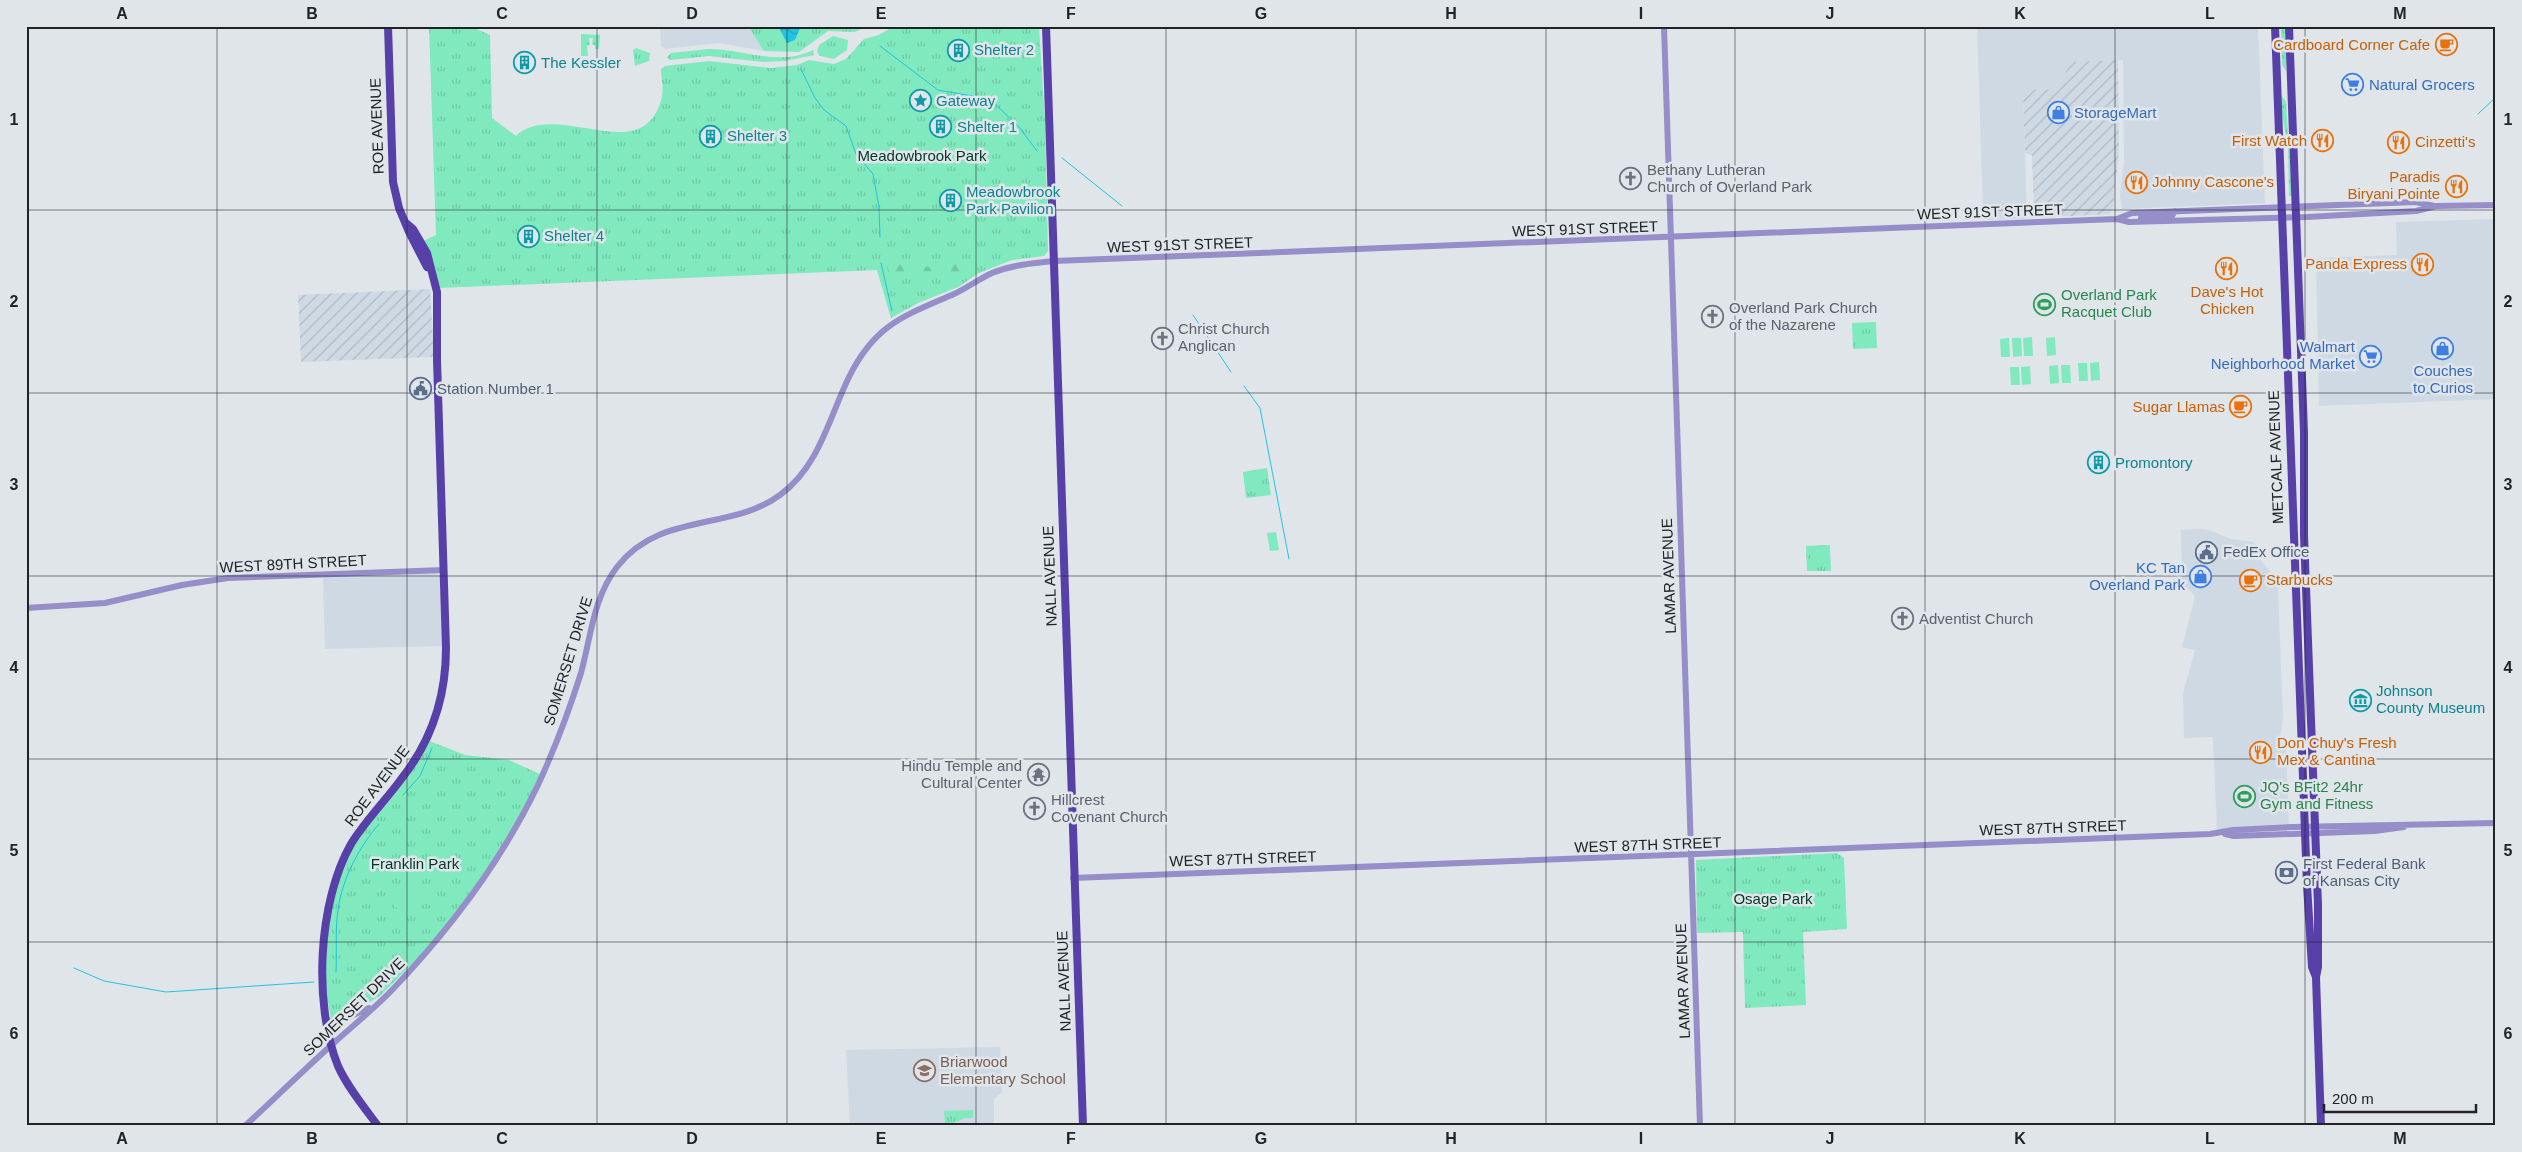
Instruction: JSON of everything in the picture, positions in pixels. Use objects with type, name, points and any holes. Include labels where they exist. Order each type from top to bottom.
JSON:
[{"type":"main road","name":"ROE AVENUE","points":[[378,1126],[351,1090],[339,1068],[326,1021],[324,934],[326,913],[335,880],[355,839],[421,750],[440,705],[446,664],[436,297],[426,264],[399,208],[393,182],[388,26]]},
{"type":"main road","name":"NALL AVENUE","points":[[1046,26],[1082,1126]]},
{"type":"main road","name":"METCALF AVENUE","points":[[2275,26],[2306,830],[2312,967],[2316,977]]},
{"type":"main road","name":"METCALF AVENUE","points":[[2289,26],[2304,432],[2304,536],[2315,830],[2318,958],[2316,977],[2321,1126]]},
{"type":"main road","points":[[2277,88],[2291,85]]},
{"type":"street","name":"LAMAR AVENUE","points":[[1664,26],[1700,1126]]},
{"type":"street","name":"WEST 91ST STREET","points":[[2118,219],[2132,212],[2416,202],[2436,206],[2496,205]]},
{"type":"street","name":"WEST 91ST STREET","points":[[1054,261],[2118,219],[2135,222],[2176,222],[2296,218],[2416,211],[2436,206]]},
{"type":"street","points":[[2176,222],[2178,214],[2200,213],[2207,210]]},
{"type":"street","points":[[2135,222],[2137,218],[2172,216],[2175,211]]},
{"type":"street","name":"SOMERSET DRIVE","points":[[245,1126],[377,1004],[418,961],[465,904],[518,824],[552,754],[568,713],[600,596],[623,560],[643,543],[658,534],[674,528],[751,510],[773,500],[788,489],[816,454],[855,364],[878,335],[903,316],[955,293],[994,272],[1019,265],[1054,261]]},
{"type":"street","name":"WEST 89TH STREET","points":[[26,608],[106,603],[182,584],[228,578],[444,570]]},
{"type":"street","name":"WEST 87TH STREET","points":[[1073,878],[1691,856],[2224,833],[2233,830],[2315,830],[2496,823]]},
{"type":"street","points":[[326,1021],[338,1022],[377,1004]]},
{"type":"shaded area","points":[[660,26],[748,26],[764,51],[719,43],[665,49],[661,46]]},
{"type":"shaded area","points":[[1977,26],[2258,26],[2265,203],[2122,209],[2120,195],[2124,162],[2123,60],[2072,62],[2055,89],[2023,91],[2027,219],[1988,220],[1983,211]]},
{"type":"shaded area","points":[[2118,60],[2119,150],[2113,209],[2109,214],[2037,218],[2034,213],[2032,155],[2025,153],[2023,90],[2055,89],[2072,62]]},
{"type":"shaded area","points":[[2496,219],[2496,399],[2319,406],[2316,258],[2397,255],[2396,222]]},
{"type":"shaded area","points":[[430,289],[434,354],[432,357],[301,362],[298,295]]},
{"type":"shaded area","points":[[2181,530],[2209,530],[2231,539],[2254,542],[2261,560],[2275,578],[2278,587],[2283,719],[2280,739],[2286,746],[2289,826],[2217,830],[2213,737],[2184,738],[2183,693],[2195,650],[2182,647],[2195,596],[2182,582]]},
{"type":"shaded area","points":[[436,573],[440,576],[442,646],[325,649],[323,578]]},
{"type":"shaded area","name":"Briarwood Elementary School","points":[[1000,1047],[1002,1092],[994,1099],[994,1126],[850,1126],[846,1050]]},
{"type":"green space","name":"Meadowbrook Park","points":[[429,26],[470,26],[490,35],[492,118],[516,136],[533,126],[554,124],[619,132],[638,129],[653,118],[662,96],[661,69],[665,66],[709,61],[771,68],[797,65],[809,60],[834,64],[846,59],[864,39],[879,35],[894,26],[1039,26],[1045,122],[1048,251],[1044,256],[1012,260],[979,273],[958,287],[918,303],[891,318],[877,270],[439,288],[432,261],[423,241],[436,235]]},
{"type":"green space","points":[[748,26],[867,26],[855,32],[828,31],[799,52],[764,51]]},
{"type":"green space","points":[[2281,26],[2287,26],[2286,71],[2282,65]]},
{"type":"green space","points":[[581,34],[600,35],[599,49],[595,49],[595,45],[592,45],[593,38],[589,38],[590,45],[587,45],[588,56],[581,56]]},
{"type":"green space","points":[[833,36],[848,40],[847,50],[834,59],[820,56],[817,52],[819,45]]},
{"type":"green space","points":[[636,48],[650,53],[649,61],[635,66],[633,50]]},
{"type":"green space","points":[[709,49],[774,57],[800,55],[813,50],[814,55],[785,61],[763,62],[709,56],[670,60],[667,57],[671,53]]},
{"type":"green space","points":[[2282,96],[2286,102],[2292,196],[2289,196],[2288,147],[2282,114]]},
{"type":"green space","points":[[942,261],[966,261],[963,273],[929,272],[922,276],[904,275],[898,278],[887,269],[896,264],[935,268]]},
{"type":"green space","points":[[1876,322],[1877,348],[1853,349],[1852,323]]},
{"type":"green space","points":[[2032,337],[2033,356],[2024,356],[2023,338]]},
{"type":"green space","points":[[2055,337],[2056,355],[2047,356],[2046,338]]},
{"type":"green space","points":[[2009,338],[2010,357],[2001,357],[2000,339]]},
{"type":"green space","points":[[2012,338],[2021,338],[2022,356],[2013,357]]},
{"type":"green space","points":[[2099,362],[2100,380],[2091,381],[2090,363]]},
{"type":"green space","points":[[2078,363],[2087,363],[2088,381],[2079,381]]},
{"type":"green space","points":[[2058,365],[2059,383],[2050,384],[2049,366]]},
{"type":"green space","points":[[2061,365],[2070,365],[2071,383],[2062,383]]},
{"type":"green space","points":[[2030,366],[2031,384],[2022,385],[2021,367]]},
{"type":"green space","points":[[2010,367],[2019,367],[2020,385],[2011,385]]},
{"type":"green space","points":[[1267,468],[1271,495],[1246,498],[1243,472]]},
{"type":"green space","points":[[1276,532],[1279,550],[1270,551],[1267,533]]},
{"type":"green space","points":[[1830,545],[1831,571],[1807,571],[1806,546]]},
{"type":"green space","name":"Franklin Park","points":[[427,740],[465,755],[509,760],[542,775],[518,824],[441,935],[380,996],[353,1012],[331,1019],[328,1002],[324,994],[325,934],[346,854]]},
{"type":"green space","name":"Osage Park","points":[[1837,853],[1844,858],[1847,929],[1803,932],[1806,1005],[1745,1008],[1743,932],[1697,933],[1696,860]]},
{"type":"green space","points":[[399,884],[421,888],[418,906],[409,913],[404,913],[394,906],[393,895]]},
{"type":"green space","points":[[973,1110],[973,1118],[965,1118],[953,1123],[953,1126],[945,1126],[944,1111]]},
{"type":"water","points":[[778,26],[801,26],[795,40],[787,43]]},
{"type":"waterway","points":[[880,46],[938,90],[990,99],[1019,127],[1037,151]]},
{"type":"waterway","points":[[801,69],[815,98],[824,110],[846,126],[856,154],[873,174],[879,207],[880,237]]},
{"type":"waterway","points":[[2478,114],[2496,97]]},
{"type":"waterway","points":[[1062,158],[1122,206]]},
{"type":"waterway","points":[[881,263],[892,311]]},
{"type":"waterway","points":[[1193,315],[1231,372]]},
{"type":"waterway","points":[[1244,386],[1260,408],[1289,559]]},
{"type":"waterway","points":[[403,795],[420,776],[432,748]]},
{"type":"waterway","points":[[336,972],[337,918],[343,887],[358,853],[379,824]]},
{"type":"waterway","points":[[74,968],[104,981],[166,992],[314,982]]},
{"type":"place","name":"Cardboard Corner Cafe","points":[[2446,45]]},
{"type":"place","name":"Shelter 2","points":[[958,50]]},
{"type":"place","name":"The Kessler","points":[[525,63]]},
{"type":"place","name":"Natural Grocers","points":[[2353,85]]},
{"type":"place","name":"Gateway","points":[[920,101]]},
{"type":"place","name":"StorageMart","points":[[2058,113]]},
{"type":"place","name":"Shelter 1","points":[[941,127]]},
{"type":"place","name":"Shelter 3","points":[[711,136]]},
{"type":"place","name":"First Watch","points":[[2323,141]]},
{"type":"place","name":"Cinzetti's","points":[[2399,142]]},
{"type":"place","name":"Bethany Lutheran Church of Overland Park","points":[[1631,179]]},
{"type":"place","name":"Johnny Cascone's","points":[[2136,182]]},
{"type":"place","name":"Paradis Biryani Pointe","points":[[2456,186]]},
{"type":"place","name":"Meadowbrook Park Pavilion","points":[[950,201]]},
{"type":"place","name":"Shelter 4","points":[[528,236]]},
{"type":"place","name":"Panda Express","points":[[2423,264]]},
{"type":"place","name":"Dave's Hot Chicken","points":[[2227,269]]},
{"type":"place","name":"Overland Park Racquet Club","points":[[2045,304]]},
{"type":"place","name":"Overland Park Church of the Nazarene","points":[[1713,317]]},
{"type":"place","name":"Christ Church Anglican","points":[[1162,338]]},
{"type":"place","name":"Couches to Curios","points":[[2443,348]]},
{"type":"place","name":"Walmart Neighborhood Market","points":[[2371,356]]},
{"type":"place","name":"Station Number 1","points":[[421,389]]},
{"type":"place","name":"Sugar Llamas","points":[[2241,407]]},
{"type":"place","name":"Promontory","points":[[2099,463]]},
{"type":"place","name":"FedEx Office","points":[[2207,552]]},
{"type":"place","name":"KC Tan Overland Park","points":[[2201,577]]},
{"type":"place","name":"Starbucks","points":[[2250,580]]},
{"type":"place","name":"Adventist Church","points":[[1903,619]]},
{"type":"place","name":"Johnson County Museum","points":[[2360,700]]},
{"type":"place","name":"Don Chuy's Fresh Mex & Cantina","points":[[2261,752]]},
{"type":"place","name":"Hindu Temple and Cultural Center","points":[[1038,775]]},
{"type":"place","name":"JQ's BFit2 24hr Gym and Fitness","points":[[2244,796]]},
{"type":"place","name":"Hillcrest Covenant Church","points":[[1035,809]]},
{"type":"place","name":"First Federal Bank of Kansas City","points":[[2287,873]]},
{"type":"place","name":"Briarwood Elementary School","points":[[924,1071]]}]
